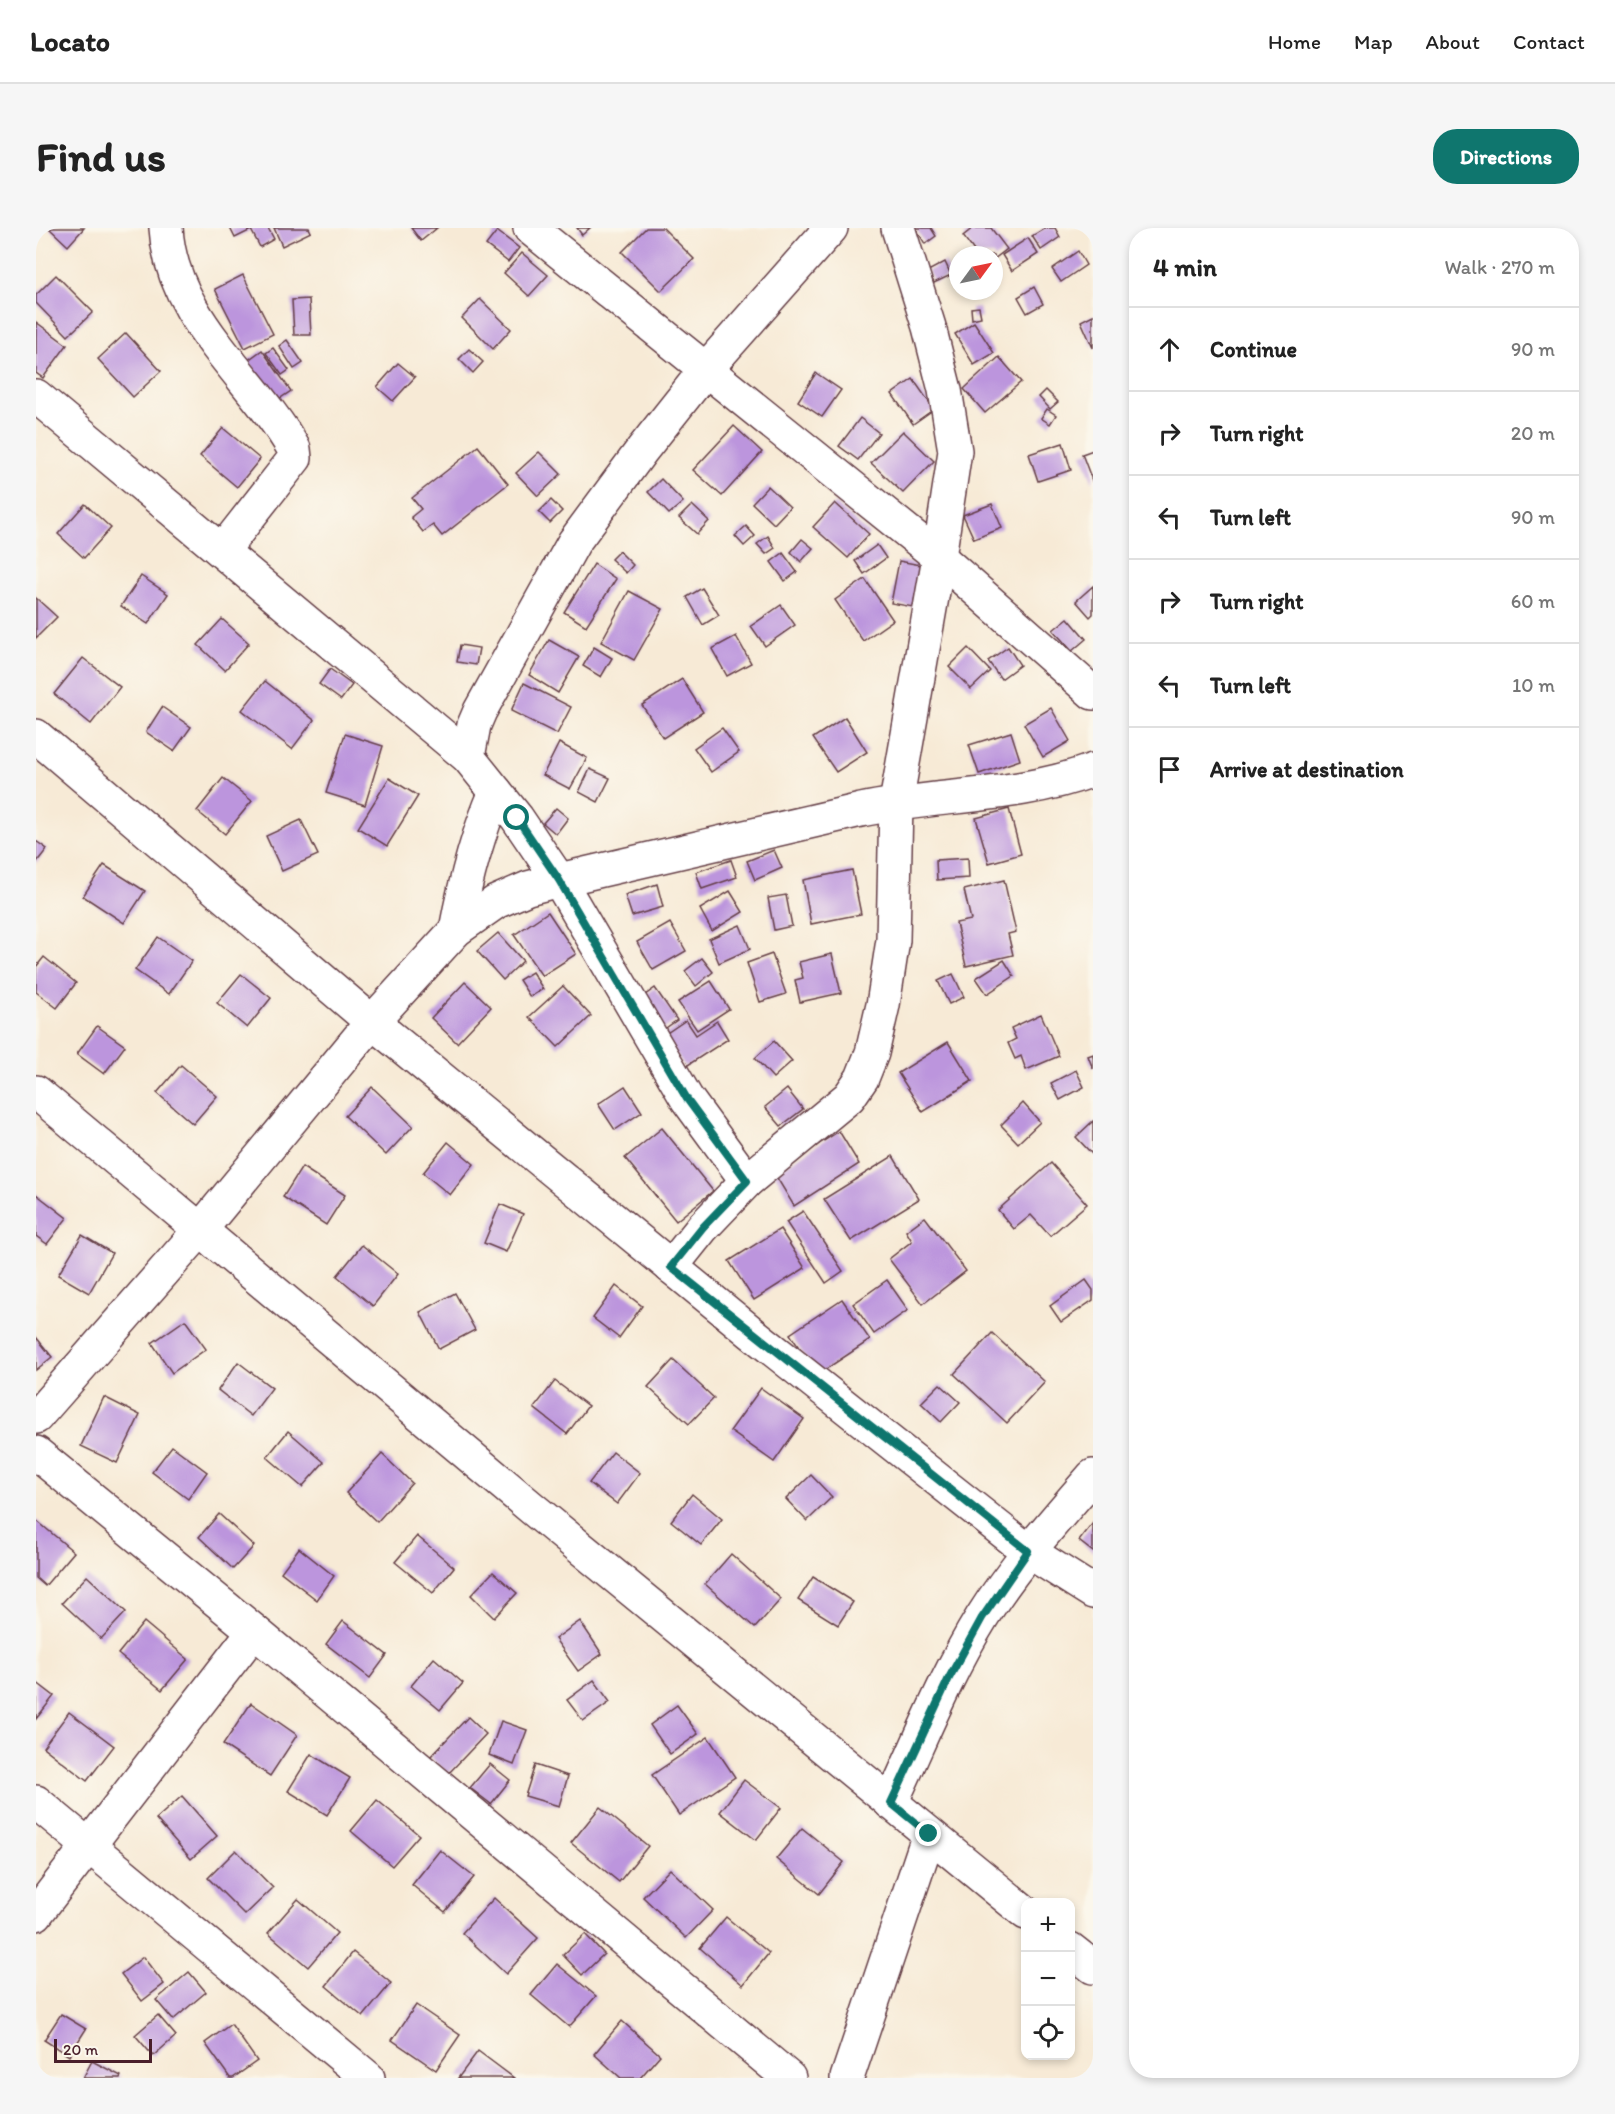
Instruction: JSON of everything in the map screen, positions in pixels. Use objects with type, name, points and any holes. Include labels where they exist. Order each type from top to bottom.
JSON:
[{"type":"street","points":[[165,228],[166,245],[173,266],[196,318],[294,449],[295,458],[222,551]]},
{"type":"street","points":[[530,228],[707,368],[939,557],[1093,693]]},
{"type":"street","points":[[468,758],[474,725],[480,711],[574,542],[642,450],[707,368],[831,228]]},
{"type":"street","points":[[671,1267],[703,1227],[747,1181],[849,1097],[862,1078],[872,1053],[893,940],[896,803],[955,451],[943,379],[898,228]]},
{"type":"street","points":[[36,396],[468,758],[496,792],[559,880],[687,1099],[747,1181]]},
{"type":"street","points":[[36,736],[372,1022],[671,1267],[1028,1551],[1093,1592]]},
{"type":"street","points":[[36,1417],[201,1230],[372,1022],[456,930],[496,902],[528,888],[559,880],[896,803],[1038,787],[1093,770]]},
{"type":"street","points":[[456,930],[467,872],[482,823],[496,792]]},
{"type":"street","points":[[36,1092],[533,1509],[1021,1909]]},
{"type":"street","points":[[36,1453],[254,1631],[789,2078]]},
{"type":"street","points":[[891,1803],[949,1678],[982,1618],[1028,1551],[1093,1476]]},
{"type":"street","points":[[36,1914],[254,1631]]},
{"type":"street","points":[[36,1802],[368,2078]]},
{"type":"street","points":[[847,2078],[929,1834]]},
{"type":"street","points":[[1075,1952],[1093,1967]]},
{"type":"building","points":[[49,228],[84,228],[68,246]]},
{"type":"building","points":[[230,228],[268,228],[274,239],[260,247],[251,230],[235,238]]},
{"type":"building","points":[[274,228],[309,228],[311,232],[282,246]]},
{"type":"building","points":[[411,228],[437,228],[421,241]]},
{"type":"building","points":[[577,228],[590,228],[582,235]]},
{"type":"building","points":[[646,228],[663,228],[694,259],[661,291],[622,252]]},
{"type":"building","points":[[916,228],[931,228],[936,236],[925,244]]},
{"type":"building","points":[[973,228],[991,228],[1007,249],[1003,252],[1003,246],[970,246],[963,236]]},
{"type":"building","points":[[1045,228],[1055,228],[1060,237],[1041,250],[1032,236]]},
{"type":"building","points":[[497,231],[519,248],[508,262],[486,245]]},
{"type":"building","points":[[1028,238],[1038,254],[1012,271],[1003,254]]},
{"type":"building","points":[[1078,251],[1086,265],[1061,282],[1052,269]]},
{"type":"building","points":[[522,253],[548,275],[529,296],[504,273]]},
{"type":"building","points":[[945,262],[949,276],[934,283],[928,271]]},
{"type":"building","points":[[56,275],[93,312],[68,336],[36,303],[36,295]]},
{"type":"building","points":[[243,275],[273,334],[245,348],[215,289]]},
{"type":"building","points":[[1034,287],[1043,304],[1027,313],[1018,297]]},
{"type":"building","points":[[309,299],[311,335],[294,335],[292,300]]},
{"type":"building","points":[[480,299],[511,329],[493,349],[462,318]]},
{"type":"building","points":[[979,307],[981,317],[972,319],[971,308]]},
{"type":"building","points":[[1093,315],[1093,348],[1081,321]]},
{"type":"building","points":[[36,322],[67,345],[43,378],[36,373]]},
{"type":"building","points":[[974,322],[994,353],[974,365],[955,334]]},
{"type":"building","points":[[126,333],[161,371],[133,397],[98,359]]},
{"type":"building","points":[[287,340],[303,363],[294,369],[279,346]]},
{"type":"building","points":[[273,348],[289,370],[282,375],[266,353]]},
{"type":"building","points":[[469,349],[483,362],[473,373],[459,359]]},
{"type":"building","points":[[262,350],[291,391],[276,401],[247,361]]},
{"type":"building","points":[[999,357],[1021,382],[985,413],[964,389]]},
{"type":"building","points":[[398,363],[415,377],[393,401],[377,387]]},
{"type":"building","points":[[816,373],[841,390],[822,417],[798,401]]},
{"type":"building","points":[[913,379],[934,409],[913,424],[892,394]]},
{"type":"building","points":[[1046,390],[1058,402],[1050,409],[1039,397]]},
{"type":"building","points":[[1047,409],[1056,415],[1050,424],[1041,418]]},
{"type":"building","points":[[860,418],[879,433],[858,460],[839,446]]},
{"type":"building","points":[[734,426],[762,452],[722,496],[693,470]]},
{"type":"building","points":[[223,428],[260,459],[237,487],[200,456]]},
{"type":"building","points":[[903,431],[934,461],[903,493],[871,463]]},
{"type":"building","points":[[1063,443],[1071,470],[1038,481],[1029,454]]},
{"type":"building","points":[[478,446],[508,484],[442,536],[433,525],[423,532],[411,517],[421,509],[412,498]]},
{"type":"building","points":[[1093,450],[1093,483],[1082,454]]},
{"type":"building","points":[[539,452],[561,474],[538,496],[516,473]]},
{"type":"building","points":[[661,479],[683,502],[669,514],[648,492]]},
{"type":"building","points":[[768,486],[790,507],[774,524],[752,503]]},
{"type":"building","points":[[551,500],[562,511],[550,523],[539,512]]},
{"type":"building","points":[[835,503],[869,534],[848,558],[813,527]]},
{"type":"building","points":[[85,504],[111,528],[84,558],[58,534]]},
{"type":"building","points":[[992,504],[1002,528],[974,539],[963,515]]},
{"type":"building","points":[[692,505],[709,521],[697,534],[679,518]]},
{"type":"building","points":[[746,526],[755,536],[744,546],[735,536]]},
{"type":"building","points":[[768,536],[775,548],[766,554],[757,544]]},
{"type":"building","points":[[802,539],[813,548],[801,562],[791,552]]},
{"type":"building","points":[[877,545],[886,558],[864,574],[855,561]]},
{"type":"building","points":[[619,551],[633,565],[626,573],[611,559]]},
{"type":"building","points":[[783,553],[797,572],[785,581],[771,562]]},
{"type":"building","points":[[899,561],[921,565],[913,607],[891,603]]},
{"type":"building","points":[[594,564],[616,579],[586,626],[564,612]]},
{"type":"building","points":[[141,576],[168,594],[148,624],[121,606]]},
{"type":"building","points":[[865,579],[893,620],[863,641],[835,600]]},
{"type":"building","points":[[1093,586],[1093,614],[1090,617],[1076,601]]},
{"type":"building","points":[[702,588],[719,615],[703,625],[687,597]]},
{"type":"building","points":[[629,591],[663,609],[634,660],[601,642]]},
{"type":"building","points":[[36,598],[57,617],[36,638]]},
{"type":"building","points":[[781,605],[795,625],[765,646],[751,626]]},
{"type":"building","points":[[1068,618],[1086,639],[1072,651],[1053,630]]},
{"type":"building","points":[[222,619],[249,643],[225,670],[198,645]]},
{"type":"building","points":[[736,636],[751,663],[727,676],[712,649]]},
{"type":"building","points":[[549,640],[579,657],[558,693],[529,675]]},
{"type":"building","points":[[460,645],[479,648],[476,665],[457,662]]},
{"type":"building","points":[[594,647],[612,658],[601,677],[583,666]]},
{"type":"building","points":[[1008,647],[1020,665],[1001,679],[988,661]]},
{"type":"building","points":[[968,648],[990,671],[971,689],[949,667]]},
{"type":"building","points":[[83,658],[120,687],[91,724],[54,694]]},
{"type":"building","points":[[330,669],[352,685],[341,700],[319,684]]},
{"type":"building","points":[[682,679],[703,712],[663,738],[642,705]]},
{"type":"building","points":[[265,681],[314,720],[292,749],[242,710]]},
{"type":"building","points":[[524,683],[571,707],[557,734],[511,711]]},
{"type":"building","points":[[162,707],[191,727],[174,751],[146,732]]},
{"type":"building","points":[[1051,708],[1070,741],[1043,757],[1024,724]]},
{"type":"building","points":[[845,717],[867,752],[836,772],[813,738]]},
{"type":"building","points":[[722,728],[739,752],[711,772],[694,748]]},
{"type":"building","points":[[1011,732],[1020,760],[979,774],[969,745]]},
{"type":"building","points":[[345,734],[383,746],[365,805],[326,793]]},
{"type":"building","points":[[559,743],[587,758],[570,789],[543,775]]},
{"type":"building","points":[[590,769],[610,778],[598,802],[579,792]]},
{"type":"building","points":[[223,778],[252,801],[225,834],[197,811]]},
{"type":"building","points":[[389,778],[418,796],[387,846],[358,828]]},
{"type":"building","points":[[556,808],[568,818],[556,834],[543,823]]},
{"type":"building","points":[[1009,809],[1021,854],[989,863],[976,818]]},
{"type":"building","points":[[301,820],[318,855],[282,871],[266,836]]},
{"type":"building","points":[[36,841],[47,849],[36,863]]},
{"type":"building","points":[[774,850],[782,868],[755,880],[747,861]]},
{"type":"building","points":[[968,858],[969,878],[937,880],[936,860]]},
{"type":"building","points":[[731,860],[737,877],[702,889],[696,872]]},
{"type":"building","points":[[104,865],[145,891],[124,923],[83,896]]},
{"type":"building","points":[[852,870],[861,914],[811,924],[803,880]]},
{"type":"building","points":[[1004,880],[1016,932],[1008,934],[1013,955],[966,966],[956,923],[971,920],[964,890]]},
{"type":"building","points":[[657,884],[663,907],[632,916],[625,895]]},
{"type":"building","points":[[730,891],[743,912],[712,931],[700,909]]},
{"type":"building","points":[[786,895],[792,926],[774,930],[768,898]]},
{"type":"building","points":[[548,912],[576,954],[542,976],[514,935]]},
{"type":"building","points":[[670,923],[686,951],[653,970],[637,942]]},
{"type":"building","points":[[740,925],[750,949],[719,963],[709,939]]},
{"type":"building","points":[[498,933],[523,961],[503,980],[477,951]]},
{"type":"building","points":[[158,937],[192,961],[169,994],[135,970]]},
{"type":"building","points":[[772,954],[786,994],[760,1002],[747,963]]},
{"type":"building","points":[[832,954],[841,993],[800,1002],[795,980],[803,978],[799,962]]},
{"type":"building","points":[[44,957],[76,983],[57,1008],[36,992],[36,967]]},
{"type":"building","points":[[702,958],[713,972],[696,986],[685,971]]},
{"type":"building","points":[[1004,960],[1014,976],[987,994],[976,978]]},
{"type":"building","points":[[532,972],[543,989],[530,997],[519,980]]},
{"type":"building","points":[[241,974],[271,998],[247,1028],[217,1003]]},
{"type":"building","points":[[953,974],[964,997],[949,1004],[938,981]]},
{"type":"building","points":[[711,981],[729,1009],[697,1030],[678,1002]]},
{"type":"building","points":[[465,982],[491,1007],[457,1043],[431,1018]]},
{"type":"building","points":[[563,986],[591,1016],[558,1047],[529,1017]]},
{"type":"building","points":[[655,988],[677,1020],[663,1030],[641,998]]},
{"type":"building","points":[[1041,1014],[1059,1056],[1026,1070],[1021,1056],[1015,1059],[1008,1043],[1016,1039],[1011,1028]]},
{"type":"building","points":[[686,1020],[696,1035],[717,1021],[728,1039],[685,1067],[664,1035]]},
{"type":"building","points":[[97,1026],[125,1046],[104,1074],[77,1054]]},
{"type":"building","points":[[774,1041],[792,1061],[773,1078],[755,1058]]},
{"type":"building","points":[[948,1042],[972,1081],[923,1112],[898,1073]]},
{"type":"building","points":[[1093,1054],[1093,1069],[1088,1056]]},
{"type":"building","points":[[181,1065],[217,1096],[193,1124],[157,1093]]},
{"type":"building","points":[[1076,1070],[1084,1087],[1060,1100],[1051,1083]]},
{"type":"building","points":[[625,1086],[642,1112],[615,1130],[598,1104]]},
{"type":"building","points":[[372,1087],[413,1126],[386,1155],[345,1116]]},
{"type":"building","points":[[787,1089],[803,1109],[781,1126],[765,1107]]},
{"type":"building","points":[[1023,1103],[1040,1122],[1018,1143],[1001,1125]]},
{"type":"building","points":[[1093,1121],[1093,1155],[1076,1137]]},
{"type":"building","points":[[662,1128],[713,1191],[676,1221],[625,1158]]},
{"type":"building","points":[[839,1131],[859,1164],[794,1206],[774,1173]]},
{"type":"building","points":[[448,1142],[474,1164],[450,1195],[423,1173]]},
{"type":"building","points":[[893,1156],[919,1199],[851,1241],[824,1199]]},
{"type":"building","points":[[1051,1163],[1087,1204],[1050,1236],[1031,1215],[1014,1229],[998,1210]]},
{"type":"building","points":[[302,1167],[345,1195],[326,1225],[283,1197]]},
{"type":"building","points":[[36,1194],[67,1218],[47,1244],[36,1236]]},
{"type":"building","points":[[500,1204],[523,1214],[506,1252],[484,1243]]},
{"type":"building","points":[[803,1211],[843,1271],[826,1283],[786,1222]]},
{"type":"building","points":[[925,1217],[966,1271],[923,1304],[889,1259],[912,1241],[906,1231]]},
{"type":"building","points":[[780,1229],[805,1268],[754,1300],[729,1261]]},
{"type":"building","points":[[82,1235],[112,1253],[89,1293],[58,1275]]},
{"type":"building","points":[[362,1245],[398,1274],[373,1306],[337,1276]]},
{"type":"building","points":[[887,1280],[908,1310],[874,1334],[853,1304]]},
{"type":"building","points":[[1086,1280],[1093,1290],[1093,1300],[1061,1322],[1050,1306]]},
{"type":"building","points":[[616,1286],[642,1306],[619,1338],[593,1318]]},
{"type":"building","points":[[455,1293],[475,1330],[439,1349],[420,1312]]},
{"type":"building","points":[[842,1299],[870,1340],[817,1375],[790,1334]]},
{"type":"building","points":[[185,1320],[206,1349],[172,1373],[152,1343]]},
{"type":"building","points":[[992,1333],[1045,1382],[1007,1423],[954,1374]]},
{"type":"building","points":[[36,1337],[52,1357],[36,1370]]},
{"type":"building","points":[[673,1360],[714,1398],[689,1424],[648,1387]]},
{"type":"building","points":[[238,1362],[272,1388],[251,1416],[218,1390]]},
{"type":"building","points":[[555,1381],[588,1406],[567,1434],[534,1408]]},
{"type":"building","points":[[940,1384],[960,1402],[941,1422],[921,1403]]},
{"type":"building","points":[[761,1388],[804,1419],[774,1462],[730,1431]]},
{"type":"building","points":[[104,1397],[140,1415],[117,1463],[81,1446]]},
{"type":"building","points":[[288,1431],[324,1462],[302,1487],[267,1457]]},
{"type":"building","points":[[172,1446],[207,1472],[188,1499],[152,1472]]},
{"type":"building","points":[[613,1452],[640,1473],[617,1504],[589,1483]]},
{"type":"building","points":[[382,1454],[412,1483],[377,1522],[346,1493]]},
{"type":"building","points":[[811,1475],[832,1497],[807,1521],[786,1499]]},
{"type":"building","points":[[692,1494],[722,1519],[701,1545],[671,1521]]},
{"type":"building","points":[[219,1514],[254,1546],[233,1569],[199,1537]]},
{"type":"building","points":[[36,1520],[74,1552],[45,1586],[36,1578]]},
{"type":"building","points":[[1093,1523],[1093,1552],[1079,1541]]},
{"type":"building","points":[[417,1536],[454,1567],[433,1593],[395,1562]]},
{"type":"building","points":[[299,1548],[334,1576],[317,1600],[281,1572]]},
{"type":"building","points":[[731,1554],[781,1599],[755,1628],[705,1584]]},
{"type":"building","points":[[493,1572],[517,1593],[494,1618],[471,1595]]},
{"type":"building","points":[[87,1576],[126,1612],[101,1639],[62,1603]]},
{"type":"building","points":[[813,1577],[853,1602],[838,1625],[798,1600]]},
{"type":"building","points":[[343,1621],[387,1655],[370,1678],[326,1644]]},
{"type":"building","points":[[580,1621],[602,1654],[578,1671],[555,1639]]},
{"type":"building","points":[[144,1622],[188,1659],[162,1690],[118,1654]]},
{"type":"building","points":[[434,1658],[463,1683],[440,1710],[411,1686]]},
{"type":"building","points":[[594,1680],[610,1702],[583,1721],[567,1700]]},
{"type":"building","points":[[36,1682],[54,1696],[36,1719]]},
{"type":"building","points":[[251,1703],[297,1735],[270,1776],[223,1745]]},
{"type":"building","points":[[677,1705],[698,1734],[670,1754],[650,1725]]},
{"type":"building","points":[[69,1712],[114,1746],[87,1781],[43,1747]]},
{"type":"building","points":[[468,1717],[486,1734],[448,1774],[430,1757]]},
{"type":"building","points":[[501,1721],[527,1730],[514,1765],[489,1755]]},
{"type":"building","points":[[708,1737],[735,1777],[679,1815],[652,1775]]},
{"type":"building","points":[[311,1754],[350,1778],[327,1815],[288,1791]]},
{"type":"building","points":[[490,1764],[510,1780],[491,1804],[470,1788]]},
{"type":"building","points":[[535,1765],[568,1776],[559,1806],[525,1796]]},
{"type":"building","points":[[744,1780],[781,1808],[756,1840],[720,1812]]},
{"type":"building","points":[[182,1796],[217,1836],[191,1859],[156,1819]]},
{"type":"building","points":[[377,1800],[419,1835],[392,1866],[351,1831]]},
{"type":"building","points":[[600,1807],[648,1846],[619,1882],[571,1843]]},
{"type":"building","points":[[802,1828],[844,1862],[819,1894],[776,1859]]},
{"type":"building","points":[[236,1850],[273,1888],[245,1915],[208,1878]]},
{"type":"building","points":[[440,1850],[474,1877],[445,1912],[412,1885]]},
{"type":"building","points":[[670,1869],[713,1910],[686,1938],[643,1897]]},
{"type":"building","points":[[494,1898],[538,1938],[506,1974],[462,1933]]},
{"type":"building","points":[[298,1899],[337,1933],[308,1967],[268,1933]]},
{"type":"building","points":[[726,1917],[769,1953],[743,1985],[700,1948]]},
{"type":"building","points":[[585,1934],[604,1954],[582,1975],[563,1955]]},
{"type":"building","points":[[353,1952],[391,1983],[363,2017],[326,1986]]},
{"type":"building","points":[[143,1957],[164,1984],[142,2001],[121,1974]]},
{"type":"building","points":[[557,1964],[596,1996],[569,2027],[531,1995]]},
{"type":"building","points":[[189,1972],[206,1992],[173,2020],[156,2000]]},
{"type":"building","points":[[416,2005],[460,2035],[436,2070],[392,2040]]},
{"type":"building","points":[[61,2014],[86,2029],[69,2056],[44,2040]]},
{"type":"building","points":[[158,2015],[176,2036],[153,2056],[135,2035]]},
{"type":"building","points":[[622,2021],[660,2055],[640,2078],[621,2078],[594,2054]]},
{"type":"building","points":[[231,2024],[257,2061],[233,2078],[230,2078],[205,2043]]},
{"type":"building","points":[[478,2051],[514,2078],[458,2078]]},
{"type":"building","points":[[92,2061],[121,2076],[120,2078],[83,2078]]},
{"type":"route","points":[[517,818],[559,880],[687,1099],[747,1181],[703,1227],[671,1267],[1028,1551],[982,1618],[949,1678],[891,1803],[929,1834]]}]
